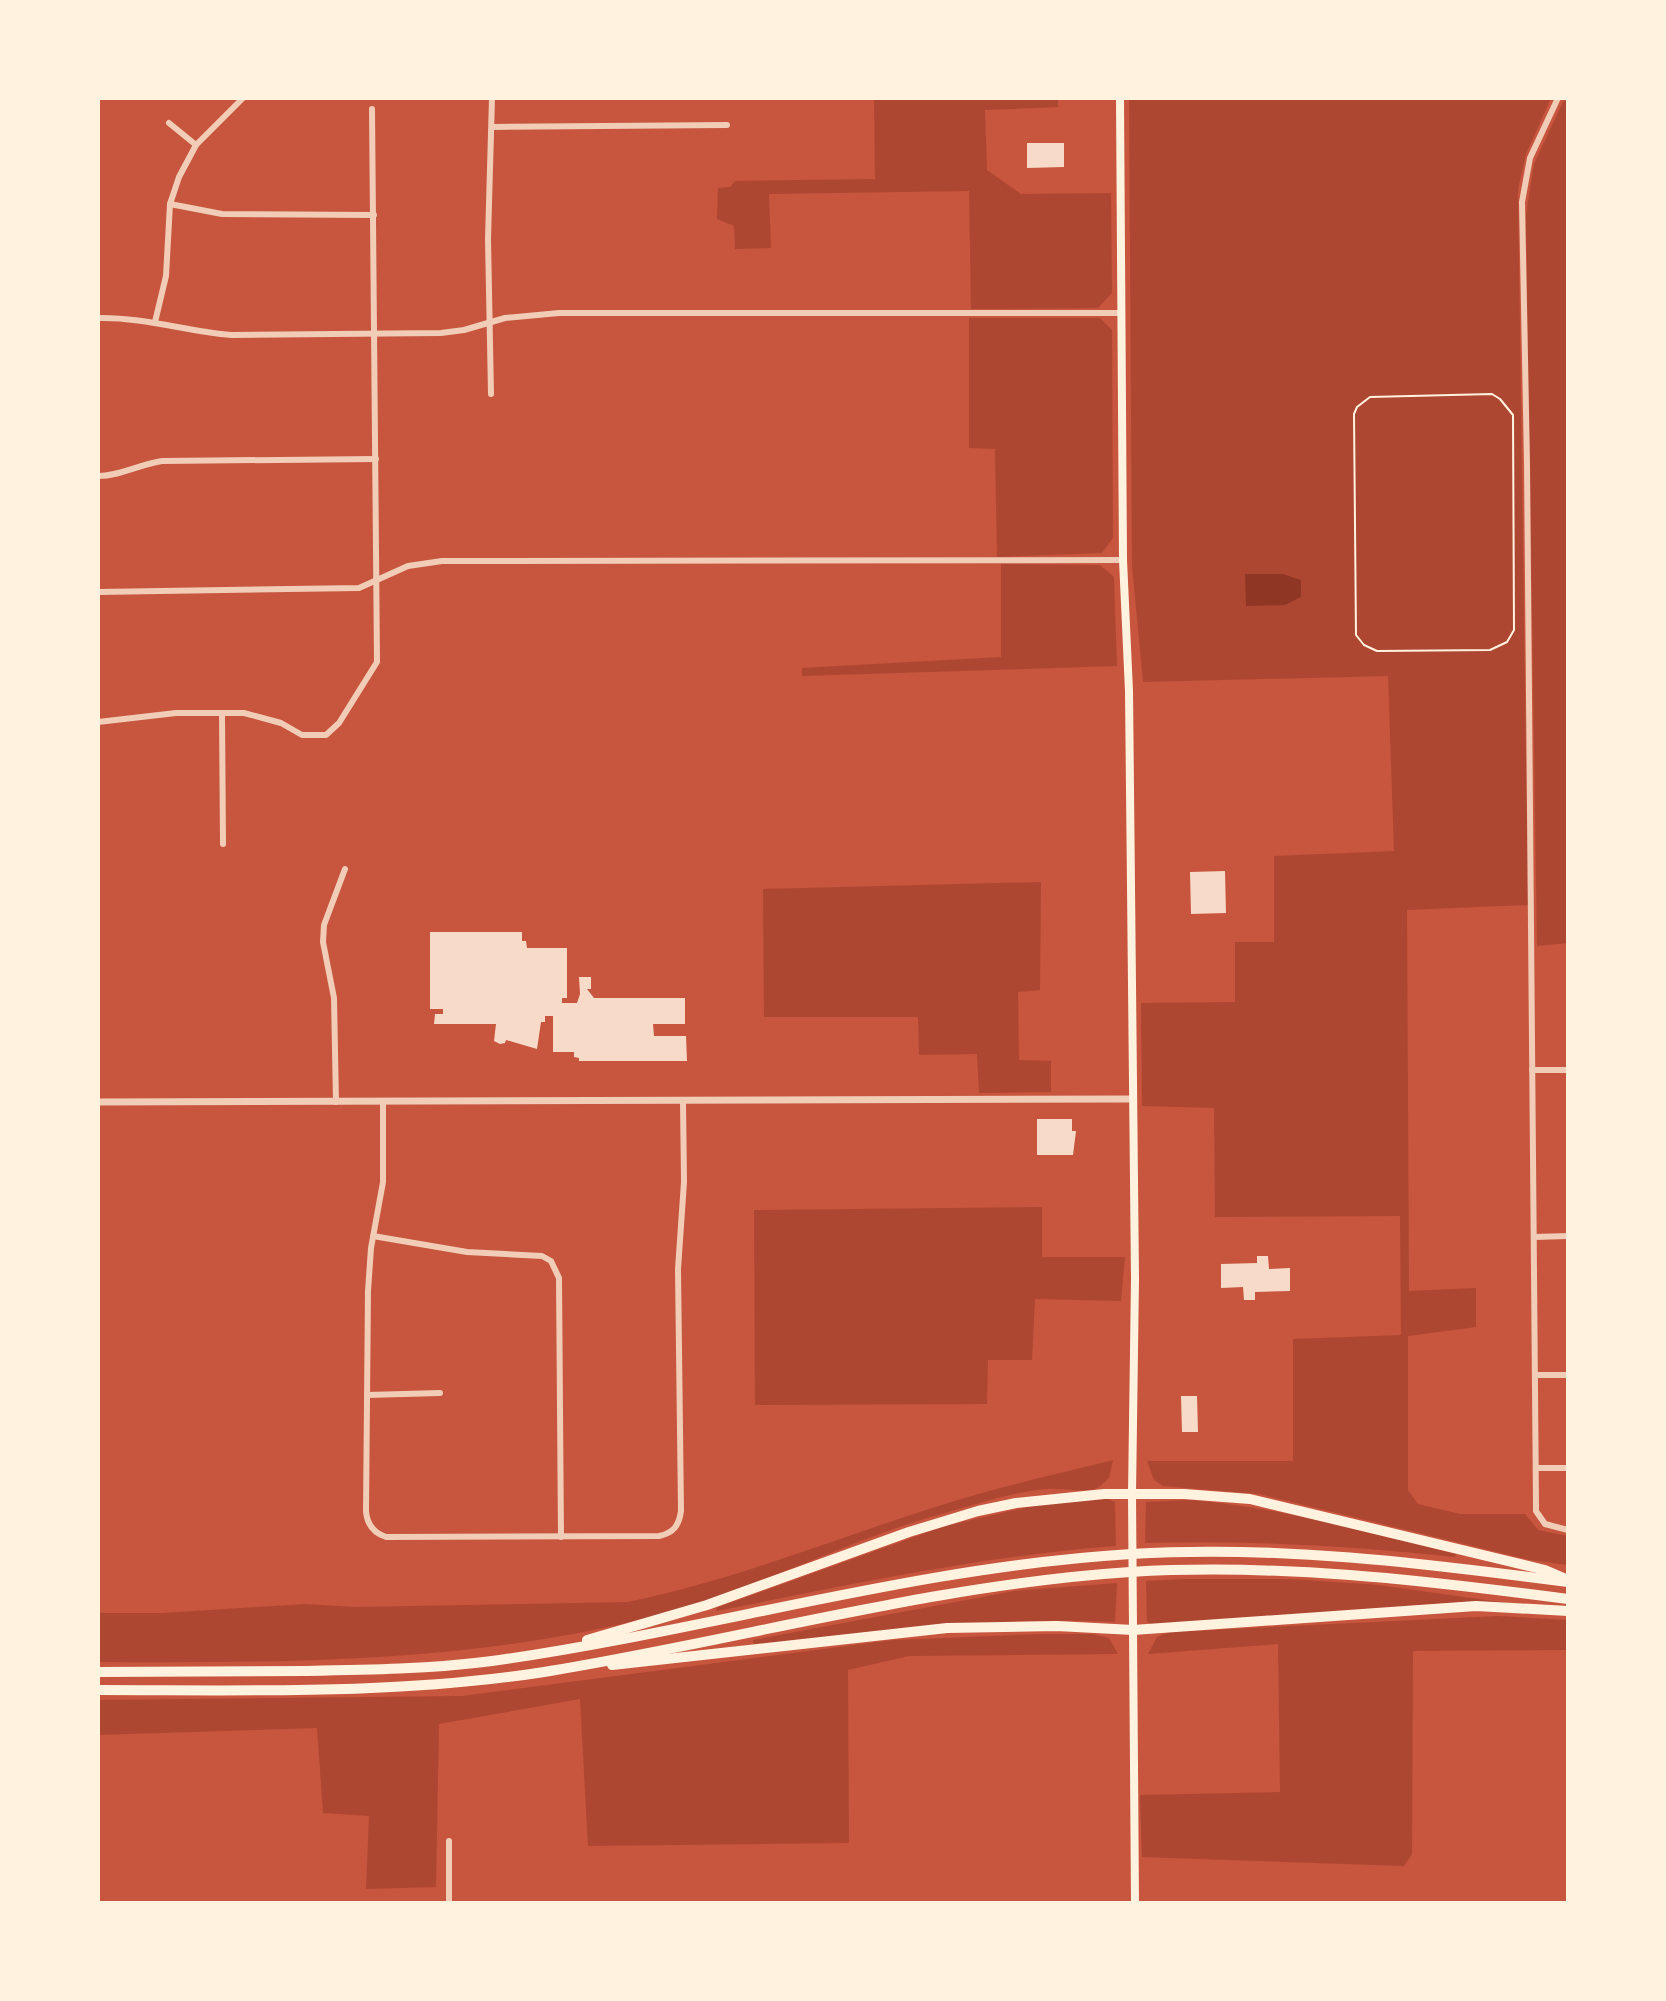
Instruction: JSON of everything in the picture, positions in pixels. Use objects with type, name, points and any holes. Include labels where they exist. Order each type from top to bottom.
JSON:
[{"type":"highway","points":[[540,1653],[707,1605],[909,1532],[978,1511],[1053,1498],[1184,1494],[1250,1499],[1545,1570],[1568,1581]]},
{"type":"highway","points":[[98,1672],[372,1670],[487,1661],[951,1575],[1086,1557],[1175,1552],[1276,1552],[1359,1557],[1568,1581]]},
{"type":"highway","points":[[542,1672],[959,1591],[1086,1575],[1270,1569],[1359,1574],[1568,1599]]},
{"type":"highway","points":[[98,1690],[366,1688],[448,1683],[947,1628],[1057,1626],[1133,1630],[1476,1606],[1568,1611]]},
{"type":"main road","points":[[1120,98],[1123,560],[1129,691],[1135,1279],[1132,1494],[1135,1903]]},
{"type":"street","points":[[155,322],[166,276],[170,204],[179,177],[196,145],[243,98]]},
{"type":"street","points":[[491,394],[488,208],[492,98]]},
{"type":"street","points":[[1558,98],[1530,158],[1522,202],[1536,1511],[1545,1524],[1568,1530]]},
{"type":"street","points":[[98,722],[176,713],[244,713],[264,716],[302,735],[326,735],[339,723],[377,662],[372,109]]},
{"type":"street","points":[[169,123],[196,145]]},
{"type":"street","points":[[493,127],[727,125]]},
{"type":"street","points":[[170,204],[222,214],[374,215]]},
{"type":"street","points":[[98,318],[155,322],[199,332],[231,335],[441,333],[529,315],[559,313],[1121,313]]},
{"type":"street","points":[[98,476],[114,476],[162,461],[376,459]]},
{"type":"street","points":[[98,592],[359,588],[408,566],[442,561],[1123,560]]},
{"type":"street","points":[[222,713],[223,844]]},
{"type":"street","points":[[336,1102],[334,998],[324,925],[345,869]]},
{"type":"street","points":[[1532,1070],[1568,1070]]},
{"type":"street","points":[[98,1102],[1133,1099]]},
{"type":"street","points":[[383,1102],[383,1182],[373,1236],[368,1291],[367,1520],[378,1534],[386,1537],[561,1537],[659,1536],[674,1530],[680,1521],[678,1269],[684,1182],[683,1102]]},
{"type":"street","points":[[373,1236],[467,1252],[532,1254],[551,1261],[559,1278],[561,1537]]},
{"type":"street","points":[[1534,1237],[1568,1236]]},
{"type":"street","points":[[1535,1375],[1568,1375]]},
{"type":"street","points":[[367,1395],[440,1393]]},
{"type":"street","points":[[1536,1468],[1568,1468]]},
{"type":"street","points":[[449,1841],[449,1903]]},
{"type":"path","points":[[1492,394],[1513,415],[1514,630],[1507,642],[1490,650],[1377,651],[1364,645],[1356,635],[1354,414],[1357,407],[1370,397],[1492,394]]},
{"type":"shaded area","points":[[874,98],[1058,98],[1058,107],[985,110],[987,170],[1021,194],[1111,193],[1112,293],[1098,308],[971,309],[969,191],[769,194],[771,248],[735,249],[734,226],[717,219],[718,188],[730,187],[735,181],[875,179]]},
{"type":"shaded area","points":[[1129,98],[1551,98],[1526,154],[1518,189],[1528,905],[1407,910],[1409,1291],[1476,1288],[1476,1327],[1408,1336],[1408,1490],[1418,1504],[1460,1514],[1525,1514],[1538,1530],[1568,1536],[1568,1565],[1530,1560],[1259,1494],[1163,1486],[1154,1480],[1147,1461],[1293,1461],[1293,1339],[1401,1335],[1400,1216],[1215,1217],[1214,1108],[1142,1106],[1141,1003],[1235,1002],[1235,942],[1274,942],[1274,856],[1394,851],[1388,676],[1143,682],[1132,566]]},
{"type":"shaded area","points":[[1568,100],[1568,943],[1537,946],[1526,215],[1534,164],[1563,102]]},
{"type":"shaded area","points":[[969,318],[1100,318],[1112,330],[1113,538],[1102,553],[997,557],[995,449],[969,448]]},
{"type":"shaded area","points":[[1001,564],[1100,565],[1114,577],[1117,666],[802,676],[802,668],[1001,657]]},
{"type":"shaded area","points":[[1245,574],[1283,574],[1301,580],[1301,597],[1285,605],[1246,606]]},
{"type":"shaded area","points":[[1041,882],[1040,990],[1018,992],[1019,1060],[1051,1061],[1051,1092],[979,1093],[977,1054],[919,1055],[918,1017],[764,1017],[763,889]]},
{"type":"shaded area","points":[[1042,1207],[1042,1257],[1125,1257],[1121,1301],[1035,1299],[1032,1360],[988,1360],[987,1404],[755,1405],[754,1210]]},
{"type":"shaded area","points":[[1113,1460],[1109,1478],[1095,1489],[1034,1491],[980,1503],[908,1524],[713,1598],[609,1627],[464,1650],[391,1656],[244,1662],[98,1662],[98,1613],[163,1613],[305,1604],[355,1607],[628,1602],[749,1570],[968,1497]]},
{"type":"shaded area","points":[[1105,1498],[1115,1502],[1116,1546],[965,1564],[717,1611],[716,1608],[945,1526],[1037,1505]]},
{"type":"shaded area","points":[[1191,1500],[1258,1508],[1456,1554],[1455,1557],[1261,1543],[1145,1543],[1146,1502]]},
{"type":"shaded area","points":[[1291,1579],[1379,1585],[1514,1604],[1460,1602],[1154,1625],[1147,1622],[1146,1581]]},
{"type":"shaded area","points":[[1117,1583],[1115,1622],[979,1623],[754,1644],[753,1640],[1014,1591]]},
{"type":"shaded area","points":[[1498,1616],[1568,1620],[1568,1650],[1413,1651],[1412,1854],[1404,1866],[1142,1857],[1140,1795],[1280,1792],[1278,1644],[1148,1654],[1157,1637],[1169,1632]]},
{"type":"shaded area","points":[[1092,1634],[1109,1638],[1118,1654],[909,1656],[848,1670],[849,1843],[588,1846],[580,1699],[439,1724],[436,1887],[366,1889],[369,1816],[323,1813],[317,1728],[98,1735],[98,1700],[462,1696],[893,1640]]},
{"type":"building","points":[[1027,143],[1064,143],[1064,167],[1027,168]]},
{"type":"building","points":[[1225,871],[1226,913],[1191,914],[1190,872]]},
{"type":"building","points":[[430,932],[522,932],[522,941],[526,941],[527,948],[567,948],[567,998],[562,998],[562,1003],[577,1003],[579,977],[591,977],[591,989],[587,989],[594,998],[685,998],[685,1024],[653,1024],[654,1036],[686,1036],[687,1061],[579,1061],[574,1057],[574,1052],[553,1052],[553,1016],[545,1016],[545,1022],[541,1022],[537,1049],[506,1040],[500,1044],[494,1041],[496,1024],[434,1024],[435,1014],[443,1014],[443,1009],[430,1009]]},
{"type":"building","points":[[1037,1119],[1072,1119],[1072,1131],[1076,1131],[1073,1155],[1037,1155]]},
{"type":"building","points":[[1257,1256],[1268,1256],[1269,1269],[1290,1268],[1290,1291],[1255,1292],[1255,1300],[1244,1300],[1243,1287],[1221,1288],[1221,1264],[1257,1263]]},
{"type":"building","points":[[1181,1396],[1197,1396],[1198,1432],[1182,1432]]}]
